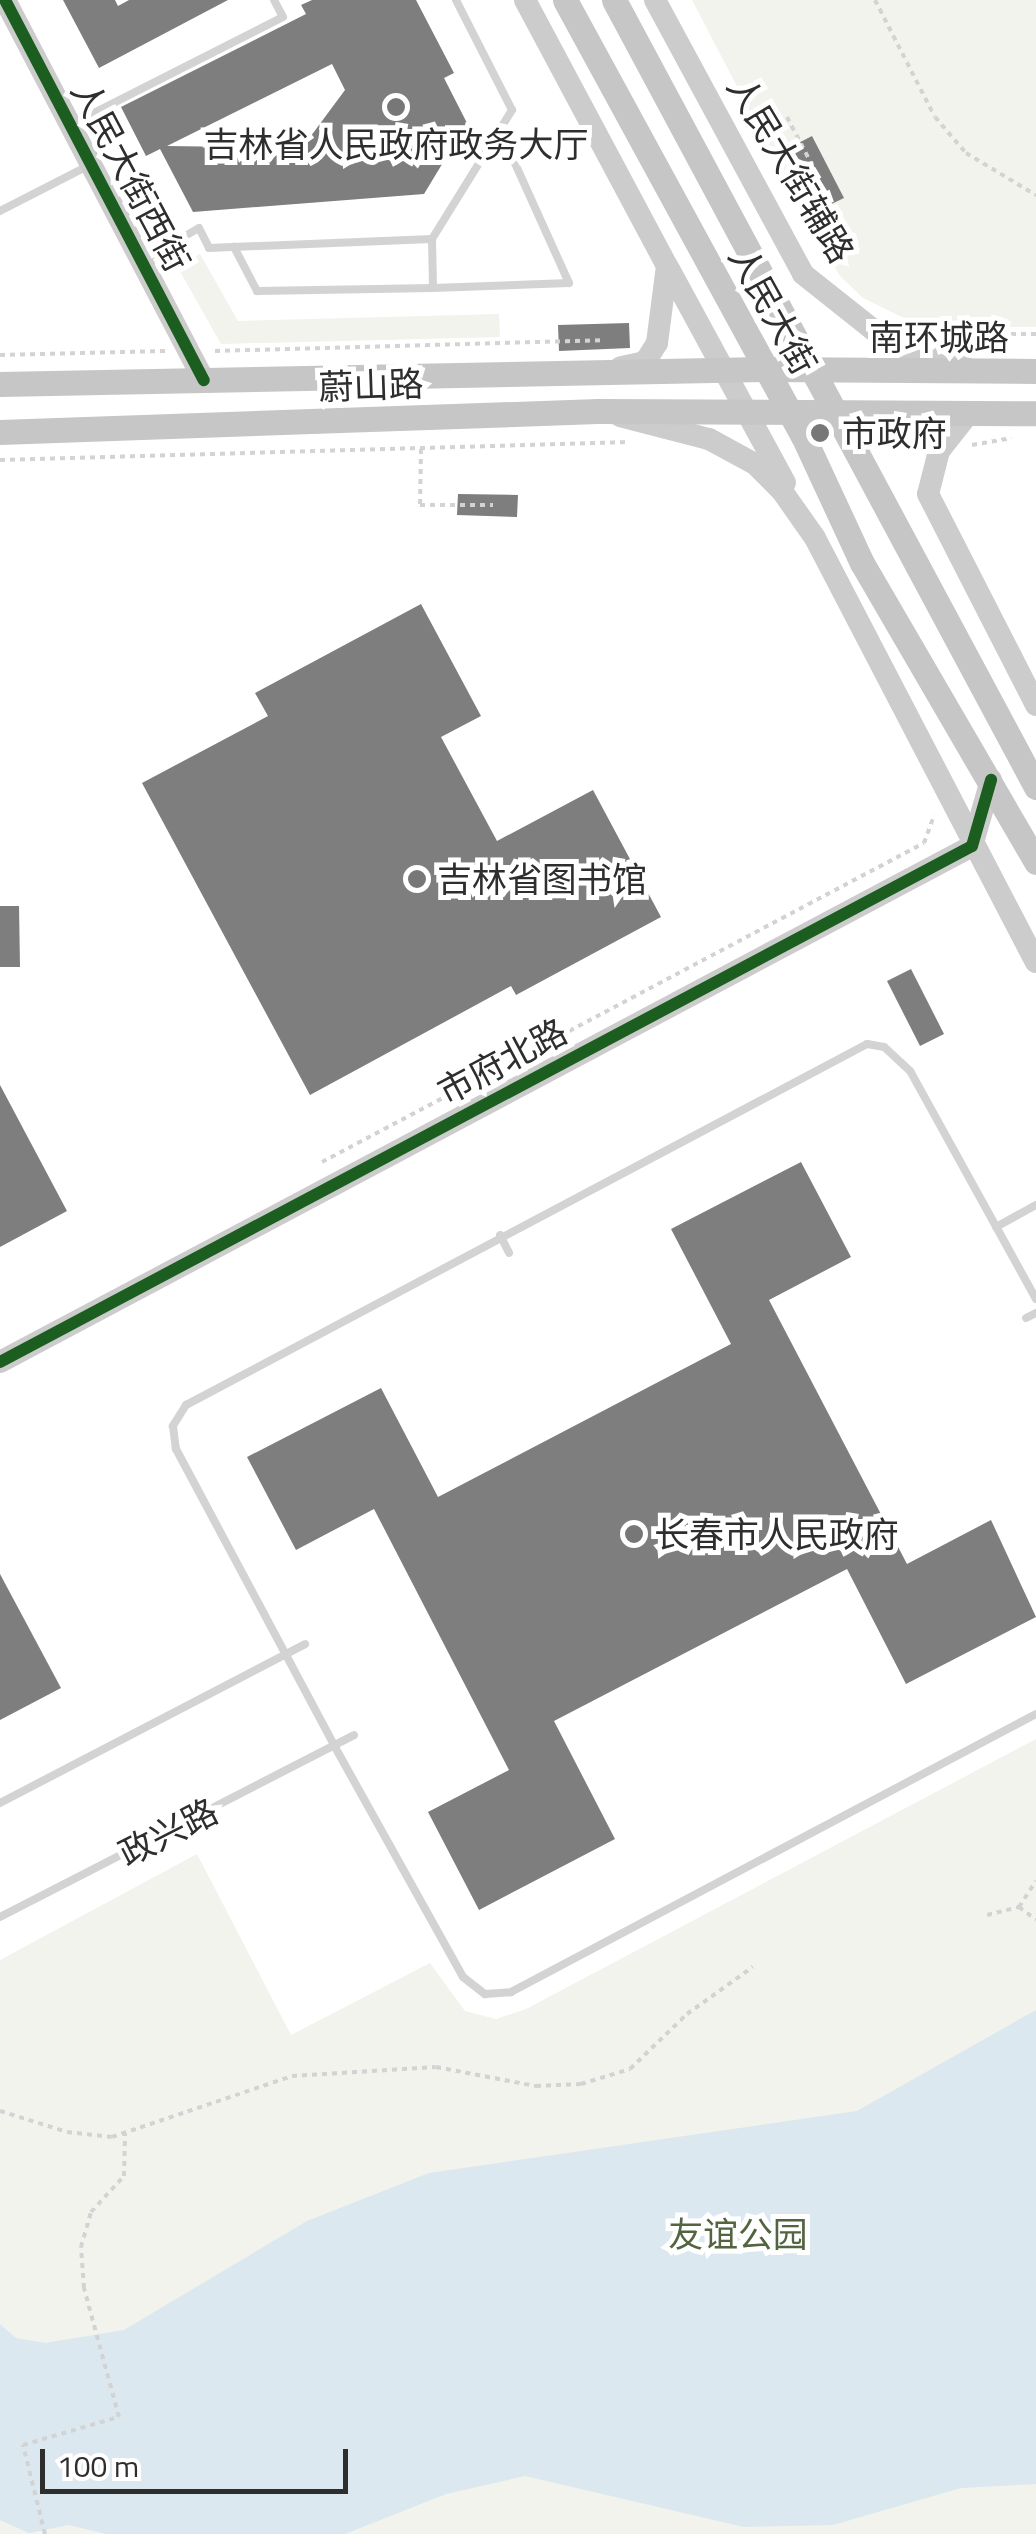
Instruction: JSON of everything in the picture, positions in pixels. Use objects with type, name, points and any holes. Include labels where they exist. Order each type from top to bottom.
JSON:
[{"type":"main road","name":"人民大街西街","points":[[5,0],[204,380]]},
{"type":"main road","points":[[526,0],[815,538],[972,846],[1036,962]]},
{"type":"main road","name":"人民大街","points":[[565,0],[790,414],[862,563],[1036,862]]},
{"type":"main road","name":"人民大街","points":[[614,0],[1036,787]]},
{"type":"main road","name":"人民大街辅路","points":[[655,0],[803,274],[892,344],[1025,372]]},
{"type":"main road","points":[[592,374],[645,362],[666,307],[667,266]]},
{"type":"main road","name":"南环城路","points":[[723,370],[1025,372]]},
{"type":"main road","name":"蔚山路","points":[[0,384],[723,370]]},
{"type":"main road","points":[[744,409],[790,414],[1036,413]]},
{"type":"main road","name":"蔚山路","points":[[0,432],[598,410],[744,409]]},
{"type":"main road","points":[[598,410],[709,440],[756,464],[815,538]]},
{"type":"main road","points":[[969,413],[939,450],[928,494],[1036,705]]},
{"type":"main road","points":[[972,846],[991,780]]},
{"type":"main road","name":"市府北路","points":[[0,1362],[972,846]]},
{"type":"lane","points":[[70,125],[283,17],[274,0]]},
{"type":"lane","points":[[433,288],[432,239],[512,110],[456,0]]},
{"type":"lane","points":[[234,247],[257,291],[569,282],[500,130]]},
{"type":"lane","points":[[0,211],[90,164]]},
{"type":"lane","points":[[141,261],[199,228],[209,248],[432,239]]},
{"type":"lane","points":[[1036,1299],[910,1071],[884,1048],[868,1044],[186,1404],[173,1426],[176,1449],[336,1747],[463,1977],[485,1994],[511,1992],[1036,1714]]},
{"type":"lane","points":[[996,1227],[1036,1205]]},
{"type":"lane","points":[[500,1236],[509,1253]]},
{"type":"lane","points":[[1026,1318],[1036,1313]]},
{"type":"lane","points":[[0,1804],[306,1644]]},
{"type":"lane","name":"政兴路","points":[[0,1917],[354,1736]]},
{"type":"path","points":[[875,0],[935,117],[966,153],[1036,195]]},
{"type":"path","points":[[743,117],[760,149]]},
{"type":"path","points":[[752,134],[787,118],[811,163]]},
{"type":"path","points":[[940,334],[1036,334]]},
{"type":"path","points":[[0,355],[603,340]]},
{"type":"path","points":[[505,343],[522,354]]},
{"type":"path","points":[[961,452],[990,438],[1021,437]]},
{"type":"path","points":[[0,460],[636,442]]},
{"type":"path","points":[[421,449],[420,505],[493,505]]},
{"type":"path","points":[[322,1162],[924,843],[934,831],[931,804]]},
{"type":"path","points":[[986,1915],[1019,1906],[1036,1881]]},
{"type":"path","points":[[1019,1906],[1036,1920]]},
{"type":"path","points":[[0,2111],[67,2132],[126,2134],[292,2076],[436,2067],[554,2087],[606,2078],[652,2053],[688,2014],[753,1967]]},
{"type":"path","points":[[45,2534],[23,2445],[119,2417],[81,2270],[84,2230],[124,2176],[126,2134]]},
{"type":"green space","points":[[692,0],[1036,0],[1036,327],[922,327],[863,298],[840,276],[804,215]]},
{"type":"green space","points":[[200,254],[238,321],[499,314],[500,337],[221,344],[177,266]]},
{"type":"green space","name":"友谊公园","points":[[1036,1739],[1036,2534],[0,2534],[0,1960],[197,1854],[291,2035],[430,1963],[465,2011],[496,2019],[526,2009]]},
{"type":"shaded area","points":[[1036,2010],[1036,2484],[961,2488],[833,2525],[744,2527],[525,2476],[446,2494],[345,2534],[106,2534],[69,2525],[29,2533],[0,2520],[0,2324],[16,2338],[45,2343],[124,2330],[307,2221],[429,2173],[857,2111]]},
{"type":"building","points":[[63,0],[115,0],[118,6],[129,0],[228,0],[99,68]]},
{"type":"building","name":"吉林省人民政府政务大厅","points":[[312,0],[416,0],[454,73],[444,78],[467,123],[424,194],[193,212],[160,149],[146,156],[121,107],[306,14],[301,5]],"holes":[[[332,64],[345,90],[302,148],[167,146]]]},
{"type":"building","points":[[812,136],[844,198],[819,210],[787,149]]},
{"type":"building","points":[[629,323],[630,348],[559,351],[558,325]]},
{"type":"building","points":[[458,494],[518,495],[517,517],[457,515]]},
{"type":"building","name":"吉林省图书馆","points":[[421,604],[481,716],[441,737],[497,841],[593,790],[661,917],[516,995],[511,986],[310,1095],[142,783],[268,716],[255,693]]},
{"type":"building","points":[[0,906],[19,906],[20,967],[0,967]]},
{"type":"building","points":[[911,969],[944,1034],[920,1046],[887,981]]},
{"type":"building","points":[[0,1085],[67,1211],[0,1247]]},
{"type":"building","name":"长春市人民政府","points":[[801,1162],[851,1257],[769,1300],[907,1564],[991,1520],[1036,1617],[906,1684],[847,1569],[554,1721],[615,1839],[479,1910],[428,1812],[509,1770],[374,1509],[296,1550],[247,1457],[381,1388],[438,1497],[731,1344],[671,1229]]},
{"type":"building","points":[[0,1574],[61,1688],[0,1720]]},
{"type":"cycle path","points":[[5,0],[204,380]]},
{"type":"cycle path","points":[[0,1362],[972,846],[991,780]]},
{"type":"place","name":"吉林省人民政府政务大厅","points":[[396,107]]},
{"type":"place","name":"市政府","points":[[820,433]]},
{"type":"place","name":"吉林省图书馆","points":[[417,879]]},
{"type":"place","name":"长春市人民政府","points":[[634,1534]]}]
